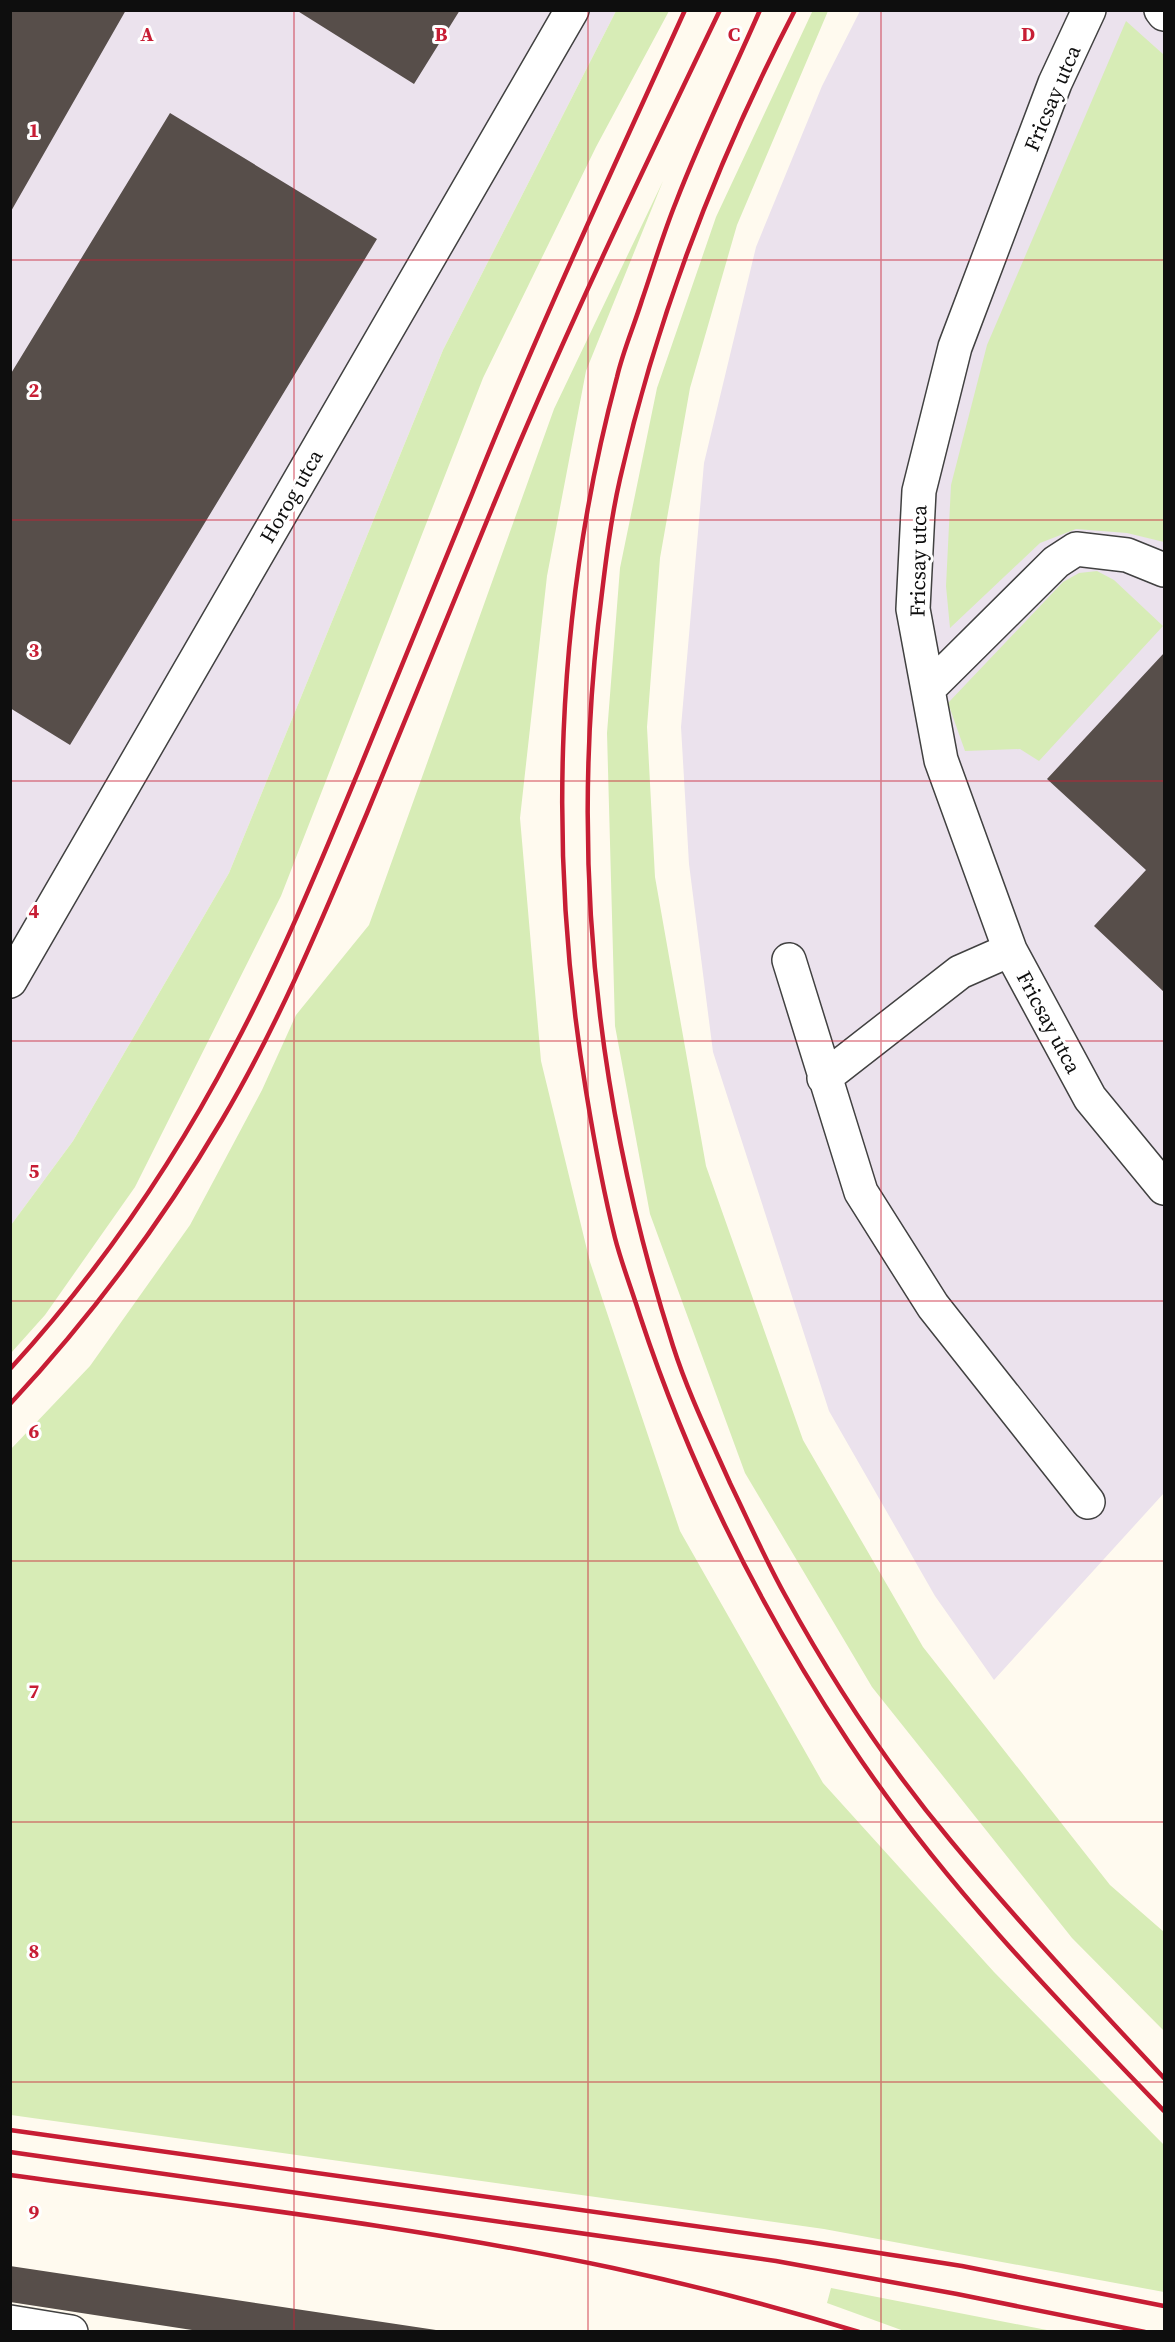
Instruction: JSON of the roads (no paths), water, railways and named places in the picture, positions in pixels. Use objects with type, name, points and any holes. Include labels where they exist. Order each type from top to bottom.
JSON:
[{"type":"street","name":"Horog utca","points":[[10,981],[572,10]]},
{"type":"street","name":"Fricsay utca","points":[[1089,10],[1055,83],[955,347],[920,491],[913,609],[941,760],[1010,950],[1090,1098],[1164,1188]]},
{"type":"street","points":[[928,689],[1056,562],[1076,549],[1127,555],[1164,570]]},
{"type":"street","points":[[824,1078],[960,972],[1010,950]]},
{"type":"street","points":[[789,960],[861,1192],[933,1306],[1088,1502]]},
{"type":"street","points":[[10,2322],[71,2331]]},
{"type":"railway","points":[[10,1369],[74,1295],[132,1216],[210,1092],[251,1015],[330,841],[522,372],[685,10]]},
{"type":"railway","points":[[10,1404],[97,1303],[150,1232],[222,1120],[263,1045],[334,891],[546,381],[720,10]]},
{"type":"railway","points":[[760,10],[686,178],[625,348],[596,465],[581,553],[570,642],[564,732],[562,822],[566,912],[574,1002],[599,1165],[621,1258],[681,1428],[730,1536],[785,1640],[848,1741],[920,1840],[998,1934],[1164,2111]]},
{"type":"railway","points":[[795,10],[740,123],[692,239],[652,358],[635,418],[613,515],[598,626],[590,717],[588,809],[590,899],[597,990],[609,1080],[626,1169],[647,1258],[679,1364],[730,1483],[785,1595],[862,1722],[928,1813],[1029,1932],[1164,2078]]},
{"type":"railway","points":[[10,2130],[809,2242],[962,2266],[1164,2306]]},
{"type":"railway","points":[[10,2152],[776,2261],[1145,2332]]},
{"type":"railway","points":[[10,2175],[312,2216],[538,2253],[706,2290],[859,2332]]}]
